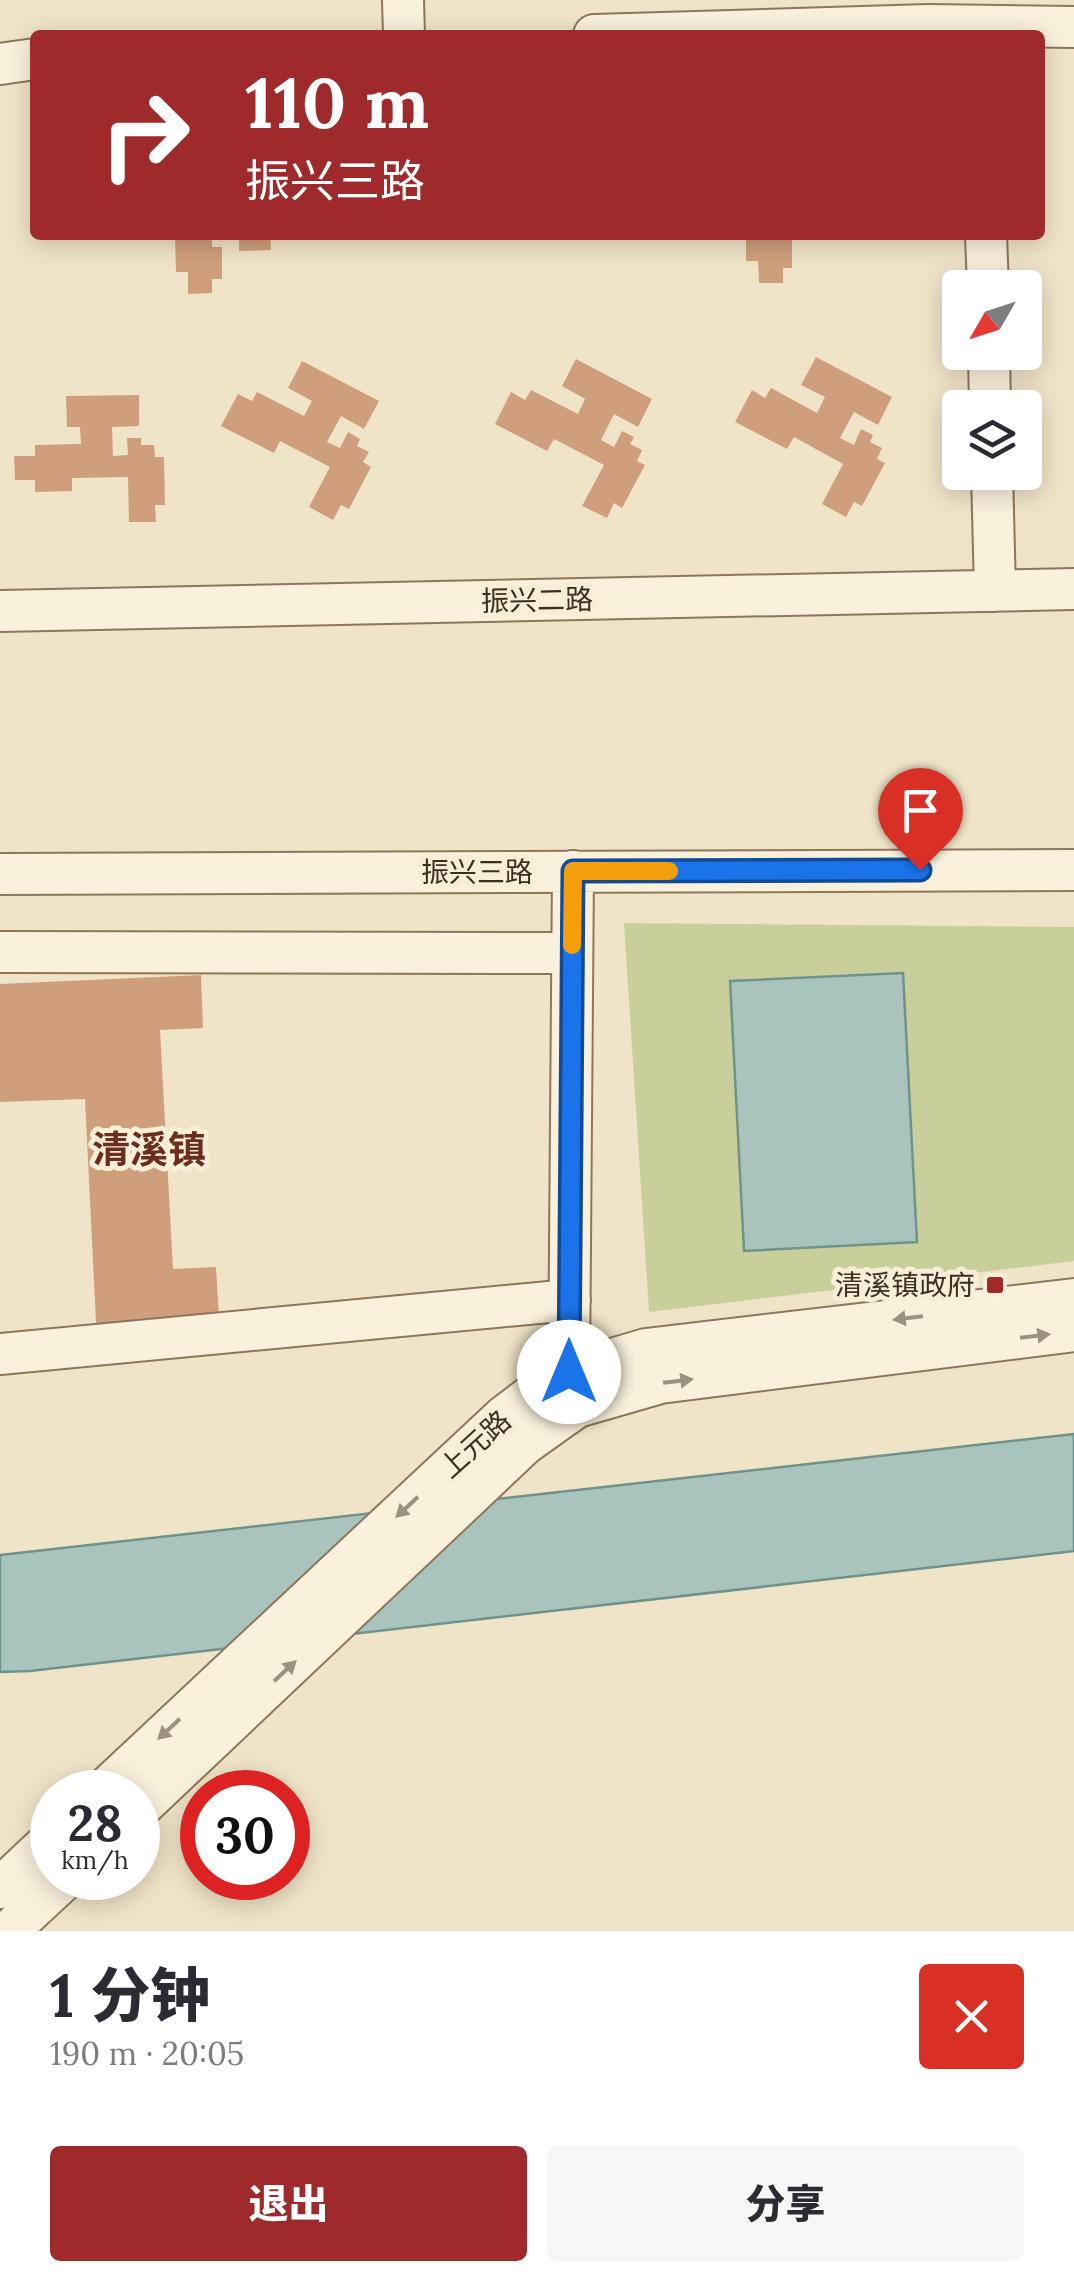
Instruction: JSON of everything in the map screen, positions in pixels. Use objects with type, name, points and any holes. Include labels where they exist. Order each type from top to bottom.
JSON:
[{"type":"street","points":[[403,0],[404,30]]},
{"type":"street","points":[[762,30],[981,20],[1074,27]]},
{"type":"street","points":[[0,64],[30,60]]},
{"type":"street","points":[[986,240],[987,270]]},
{"type":"street","points":[[992,490],[995,590]]},
{"type":"street","name":"振兴二路","points":[[0,611],[1074,589]]},
{"type":"street","name":"振兴三路","points":[[0,874],[1074,870]]},
{"type":"street","points":[[569,1372],[573,871]]},
{"type":"street","points":[[0,952],[572,952]]},
{"type":"street","name":"上元路","points":[[160,1788],[514,1430],[558,1375],[646,1349],[1074,1299]]},
{"type":"street","points":[[0,1354],[570,1300]]},
{"type":"street","name":"上元路","points":[[127,1770],[514,1430],[660,1383],[1074,1331]]},
{"type":"street","points":[[0,1888],[30,1860]]},
{"type":"street","points":[[9,1931],[42,1900]]},
{"type":"green space","points":[[624,923],[1074,927],[1074,1261],[649,1312]]},
{"type":"water","points":[[903,973],[917,1242],[744,1251],[730,981]]},
{"type":"water","points":[[1074,1434],[1074,1551],[0,1672],[0,1555]]},
{"type":"building","points":[[175,240],[212,240],[212,247],[222,247],[222,279],[212,279],[212,293],[188,294],[188,272],[176,272]]},
{"type":"building","points":[[239,240],[270,240],[271,250],[239,251]]},
{"type":"building","points":[[746,240],[792,240],[792,268],[783,268],[783,283],[759,283],[758,261],[746,261]]},
{"type":"building","points":[[816,357],[892,397],[878,425],[854,412],[840,438],[854,445],[861,429],[873,435],[870,442],[882,448],[877,459],[885,463],[862,506],[854,502],[846,517],[822,504],[843,464],[794,437],[787,449],[735,422],[752,390],[765,398],[771,388],[817,413],[825,397],[801,385]]},
{"type":"building","points":[[576,359],[652,399],[638,427],[614,414],[601,440],[614,447],[622,431],[634,437],[630,444],[642,450],[637,461],[645,465],[622,508],[614,503],[607,518],[582,506],[604,465],[554,439],[547,451],[495,424],[511,392],[525,400],[531,390],[578,414],[585,399],[562,386]]},
{"type":"building","points":[[302,361],[379,401],[364,429],[341,416],[327,442],[340,448],[348,432],[360,439],[357,446],[369,452],[363,462],[371,467],[349,509],[341,505],[333,520],[309,507],[330,467],[280,441],[274,453],[221,426],[238,394],[252,401],[257,392],[304,416],[312,401],[288,388]]},
{"type":"building","points":[[139,395],[139,426],[112,427],[113,456],[128,455],[127,438],[141,438],[141,445],[154,445],[155,457],[164,457],[165,505],[155,505],[156,522],[129,522],[128,477],[72,478],[72,491],[35,492],[35,480],[15,480],[14,456],[35,456],[35,445],[81,444],[80,427],[67,427],[66,396]]},
{"type":"building","points":[[201,975],[203,1028],[160,1030],[173,1269],[216,1267],[219,1317],[96,1323],[85,1099],[0,1102],[0,984]]},
{"type":"slow traffic","points":[[572,945],[573,871],[669,871]]},
{"type":"place","name":"清溪镇政府","points":[[995,1285]]},
{"type":"district","name":"清溪镇","points":[[149,1149]]},
{"type":"route","points":[[569,1372],[573,871],[920,870]]}]
